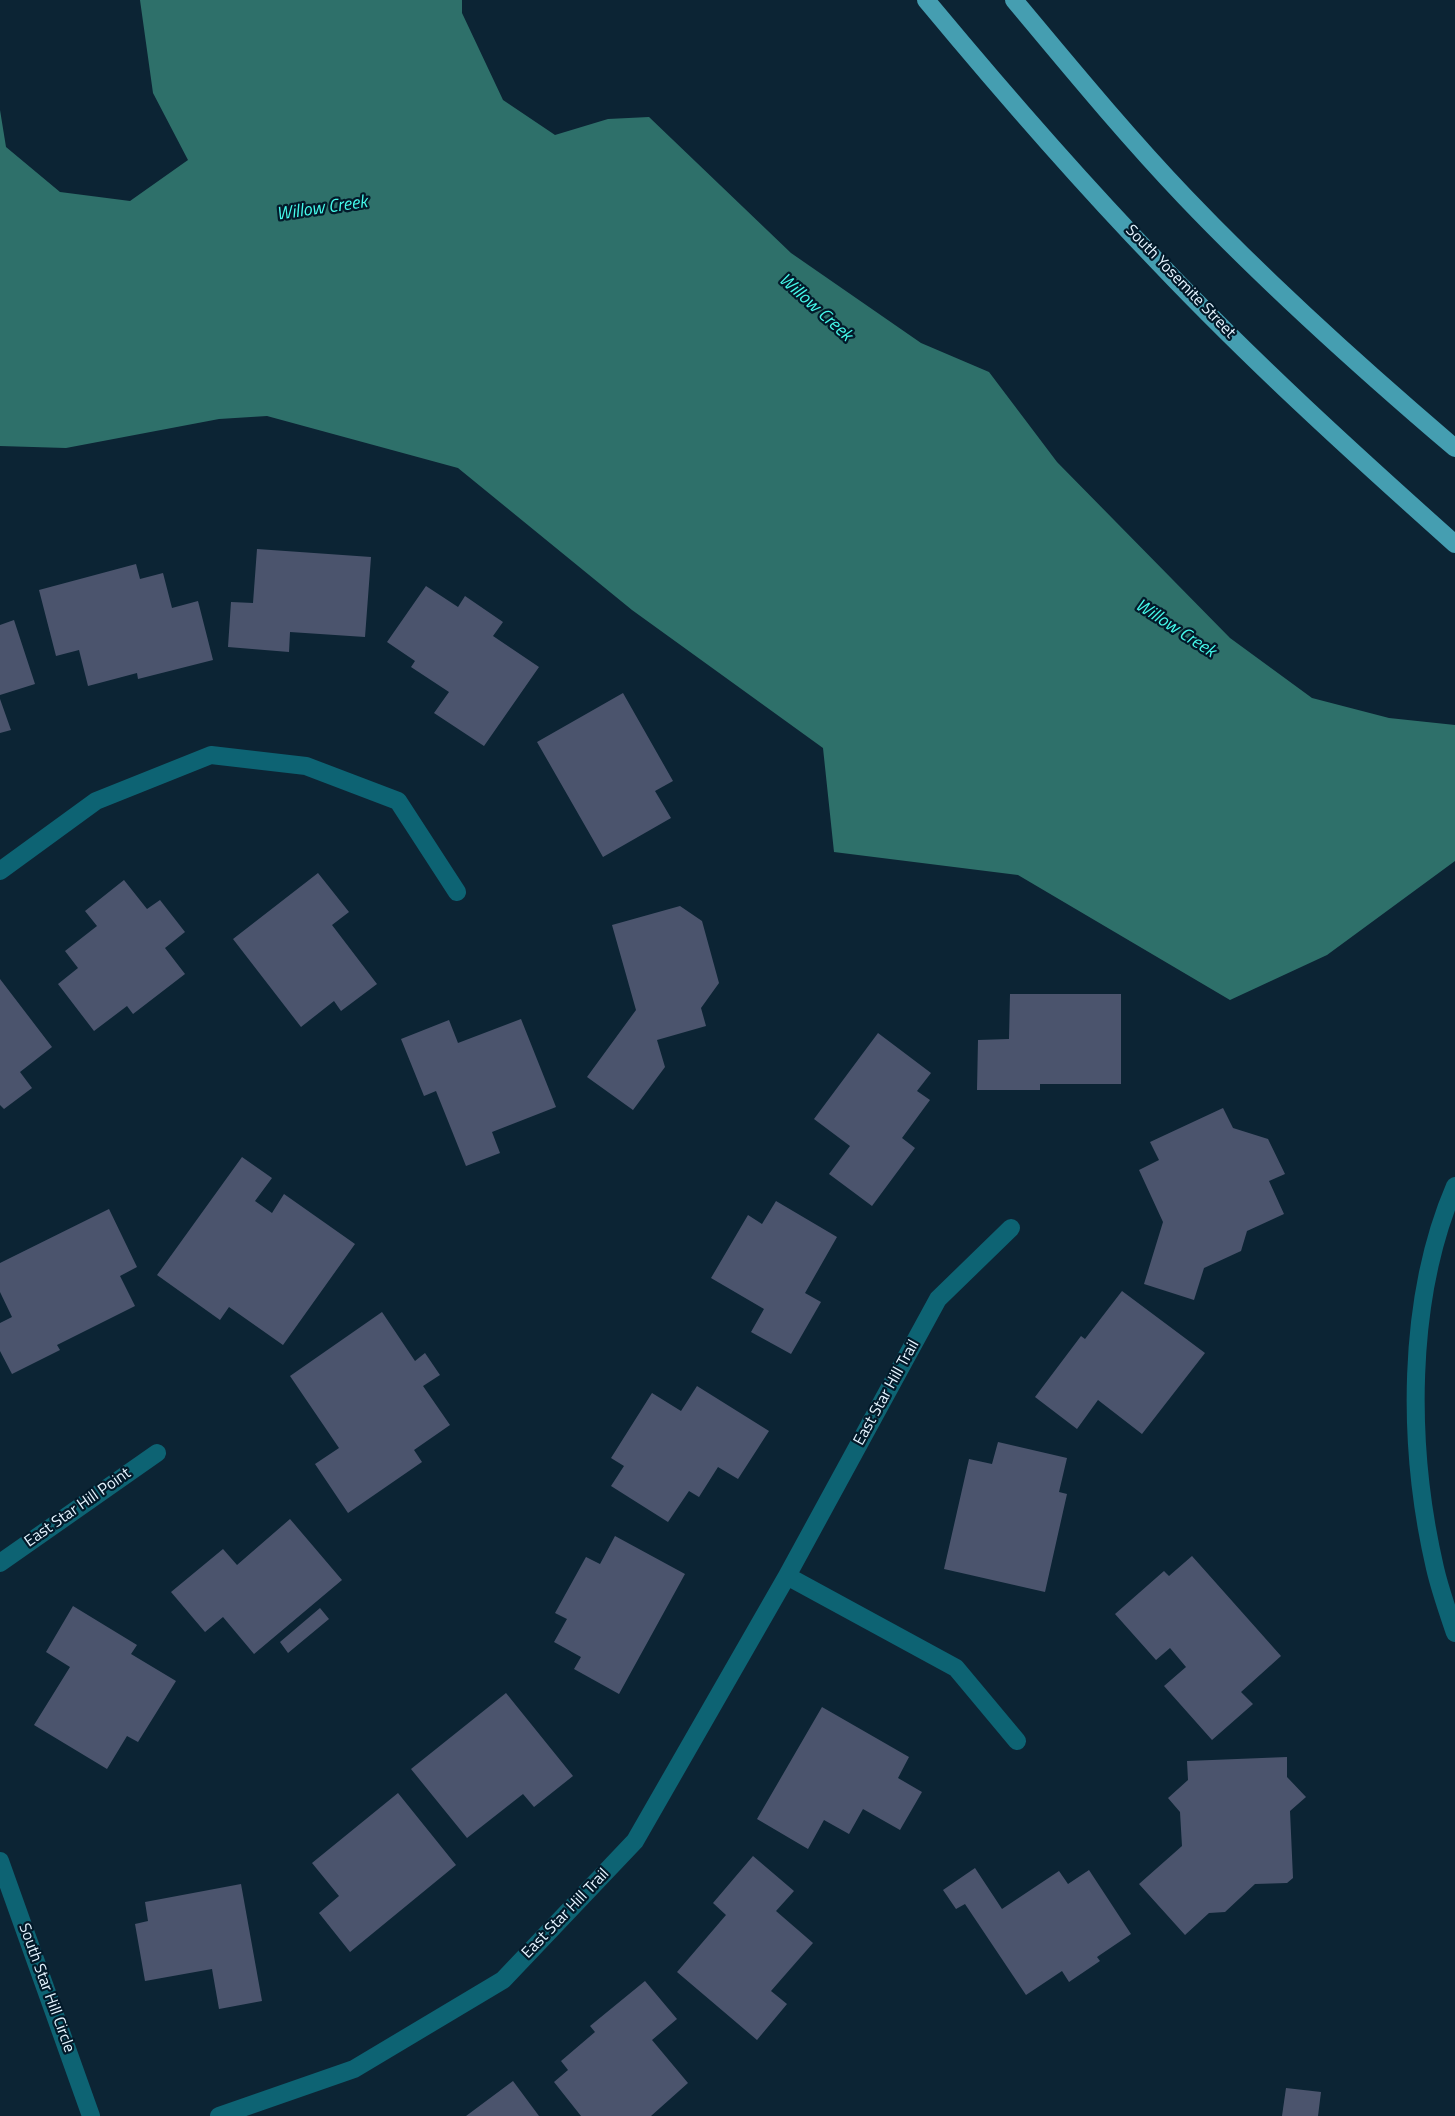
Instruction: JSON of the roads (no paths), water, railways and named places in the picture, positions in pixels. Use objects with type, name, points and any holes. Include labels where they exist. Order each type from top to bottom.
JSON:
[{"type":"main road","name":"South Yosemite Street","points":[[926,0],[983,68],[1158,262],[1308,410],[1455,544]]},
{"type":"main road","points":[[1014,0],[1109,114],[1185,197],[1352,360],[1455,448]]},
{"type":"street","points":[[0,871],[96,801],[210,755],[306,766],[398,801],[457,892]]},
{"type":"street","points":[[1455,1186],[1439,1224],[1416,1342],[1419,1472],[1435,1568],[1455,1633]]},
{"type":"street","name":"East Star Hill Trail","points":[[219,2116],[354,2069],[503,1980],[635,1841],[787,1576],[938,1299],[1011,1228]]},
{"type":"street","name":"East Star Hill Point","points":[[0,1563],[157,1453]]},
{"type":"street","points":[[787,1576],[956,1668],[1017,1741]]},
{"type":"street","name":"South Star Hill Circle","points":[[0,1861],[91,2116]]},
{"type":"water","name":"Willow Creek","points":[[140,0],[462,0],[462,13],[503,100],[555,135],[608,119],[649,117],[791,253],[921,343],[989,372],[1057,462],[1230,638],[1312,698],[1389,718],[1455,725],[1455,861],[1327,955],[1230,1000],[1018,875],[834,852],[823,748],[632,610],[458,468],[267,416],[219,419],[66,448],[0,446],[0,110],[6,147],[60,192],[130,201],[188,160],[153,93]]}]
